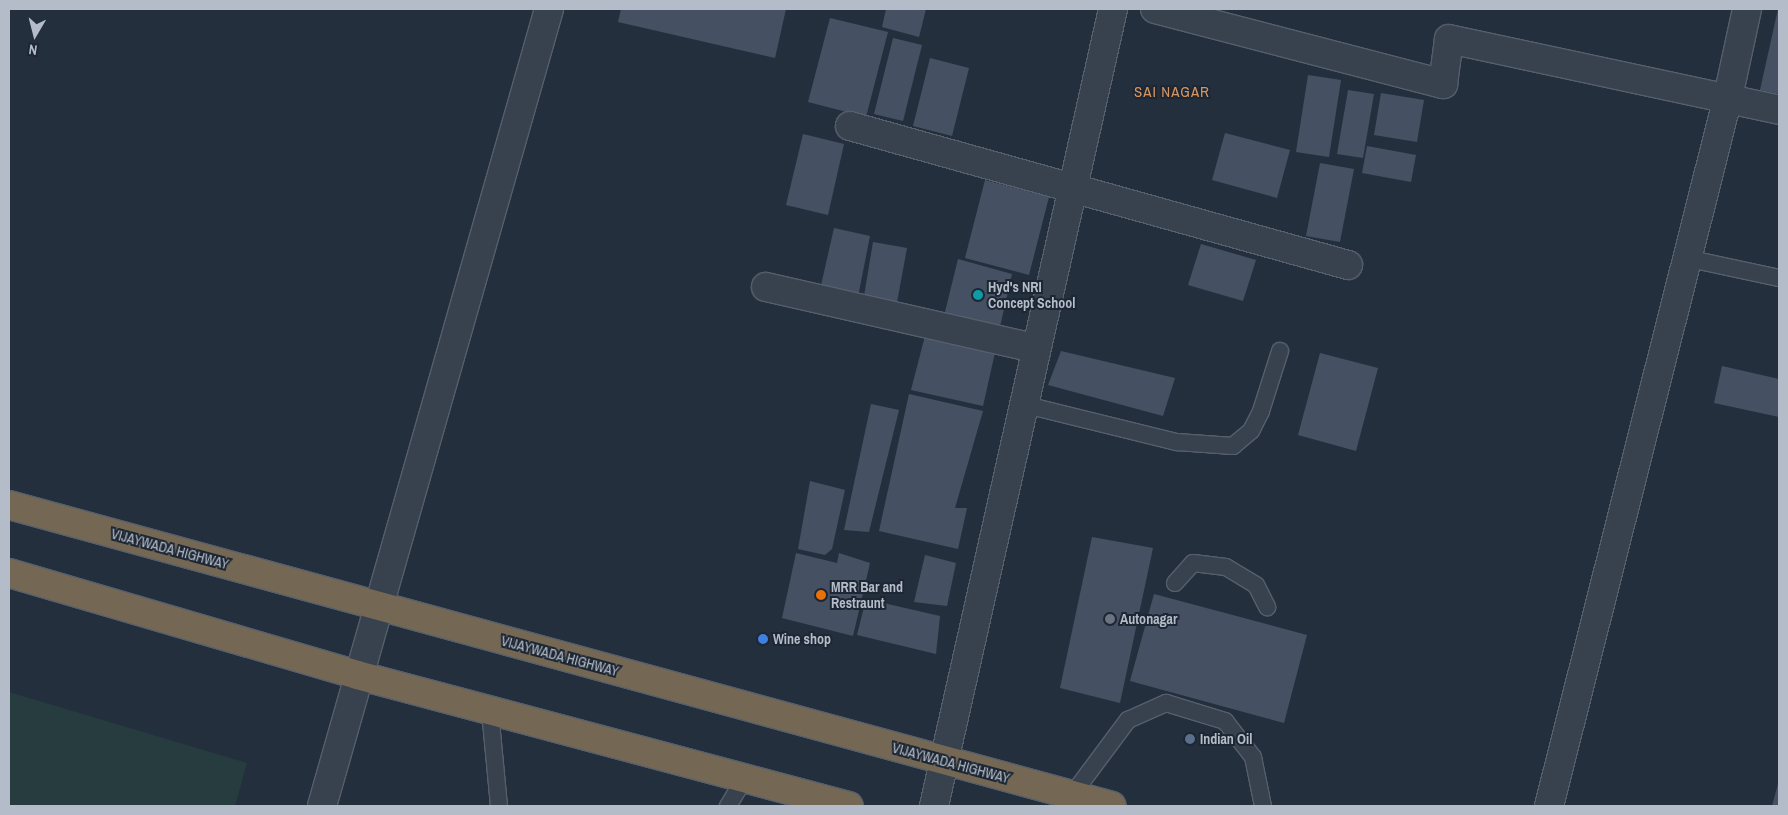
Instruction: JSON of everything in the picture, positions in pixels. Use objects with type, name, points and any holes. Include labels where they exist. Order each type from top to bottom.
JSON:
[{"type":"highway","name":"VIJAYWADA HIGHWAY","points":[[9,505],[1112,806]]},
{"type":"highway","points":[[9,573],[356,675],[849,806]]},
{"type":"street","points":[[322,806],[356,675],[378,607],[549,9]]},
{"type":"street","points":[[934,806],[1070,187],[1114,9]]},
{"type":"street","points":[[1156,9],[1442,84],[1449,39],[1598,74],[1728,97],[1779,110]]},
{"type":"street","points":[[1550,806],[1686,258],[1728,97],[1746,9]]},
{"type":"street","points":[[850,126],[1348,265]]},
{"type":"street","points":[[766,287],[1034,348]]},
{"type":"lane","points":[[1686,258],[1779,278]]},
{"type":"lane","points":[[1022,404],[1177,442],[1233,446],[1250,431],[1257,418],[1280,351]]},
{"type":"lane","points":[[1175,583],[1193,563],[1226,566],[1256,585],[1267,607]]},
{"type":"lane","points":[[1072,796],[1128,720],[1166,703],[1226,721],[1253,758],[1263,806]]},
{"type":"lane","points":[[490,711],[499,806]]},
{"type":"lane","points":[[728,806],[745,778]]},
{"type":"green space","points":[[9,692],[247,763],[235,806],[9,806]]},
{"type":"building","points":[[621,9],[786,9],[775,58],[618,22]]},
{"type":"building","points":[[886,9],[926,9],[919,37],[882,27]]},
{"type":"building","points":[[1779,9],[1779,94],[1760,90]]},
{"type":"building","points":[[830,18],[888,32],[866,117],[808,102]]},
{"type":"building","points":[[893,38],[922,45],[903,121],[874,114]]},
{"type":"building","points":[[930,58],[969,68],[952,136],[913,126]]},
{"type":"building","points":[[1308,75],[1341,80],[1329,157],[1296,152]]},
{"type":"building","points":[[1348,90],[1374,94],[1363,158],[1337,154]]},
{"type":"building","points":[[1381,93],[1424,100],[1417,142],[1374,135]]},
{"type":"building","points":[[1225,133],[1290,150],[1277,198],[1212,180]]},
{"type":"building","points":[[803,134],[844,144],[828,215],[786,205]]},
{"type":"building","points":[[1367,146],[1416,155],[1411,182],[1362,173]]},
{"type":"building","points":[[1320,163],[1354,169],[1340,242],[1306,236]]},
{"type":"building","points":[[985,180],[1049,197],[1029,275],[965,258]]},
{"type":"building","points":[[834,228],[870,236],[857,302],[819,294]]},
{"type":"building","points":[[873,242],[907,248],[896,308],[863,302]]},
{"type":"building","points":[[1201,244],[1256,260],[1243,301],[1188,285]]},
{"type":"building","name":"Hyd's NRI Concept School","points":[[958,259],[1012,274],[999,331],[944,316]]},
{"type":"building","points":[[926,332],[996,348],[983,406],[911,390]]},
{"type":"building","points":[[1061,351],[1175,378],[1163,416],[1048,385]]},
{"type":"building","points":[[1320,353],[1378,368],[1356,451],[1298,435]]},
{"type":"building","points":[[1722,366],[1779,379],[1779,417],[1714,403]]},
{"type":"building","points":[[909,394],[983,411],[955,508],[967,508],[958,549],[879,531]]},
{"type":"building","points":[[871,404],[899,410],[869,532],[844,530]]},
{"type":"building","points":[[810,481],[845,490],[832,549],[825,555],[798,549]]},
{"type":"building","points":[[1092,537],[1153,548],[1120,703],[1060,688]]},
{"type":"building","points":[[796,553],[837,563],[839,553],[870,563],[853,636],[782,618]]},
{"type":"building","points":[[925,555],[956,563],[947,606],[914,602]]},
{"type":"building","points":[[1154,594],[1307,635],[1284,723],[1130,681]]},
{"type":"building","points":[[866,599],[940,616],[936,654],[857,635]]},
{"type":"building","points":[[1779,780],[1779,806],[1772,806]]},
{"type":"place","name":"Hyd's NRI Concept School","points":[[978,295]]},
{"type":"place","name":"MRR Bar and Restraunt","points":[[821,595]]},
{"type":"place","name":"Autonagar","points":[[1110,619]]},
{"type":"place","name":"Wine shop","points":[[763,639]]},
{"type":"place","name":"Indian Oil","points":[[1190,739]]},
{"type":"district","name":"SAI NAGAR","points":[[1172,92]]}]
